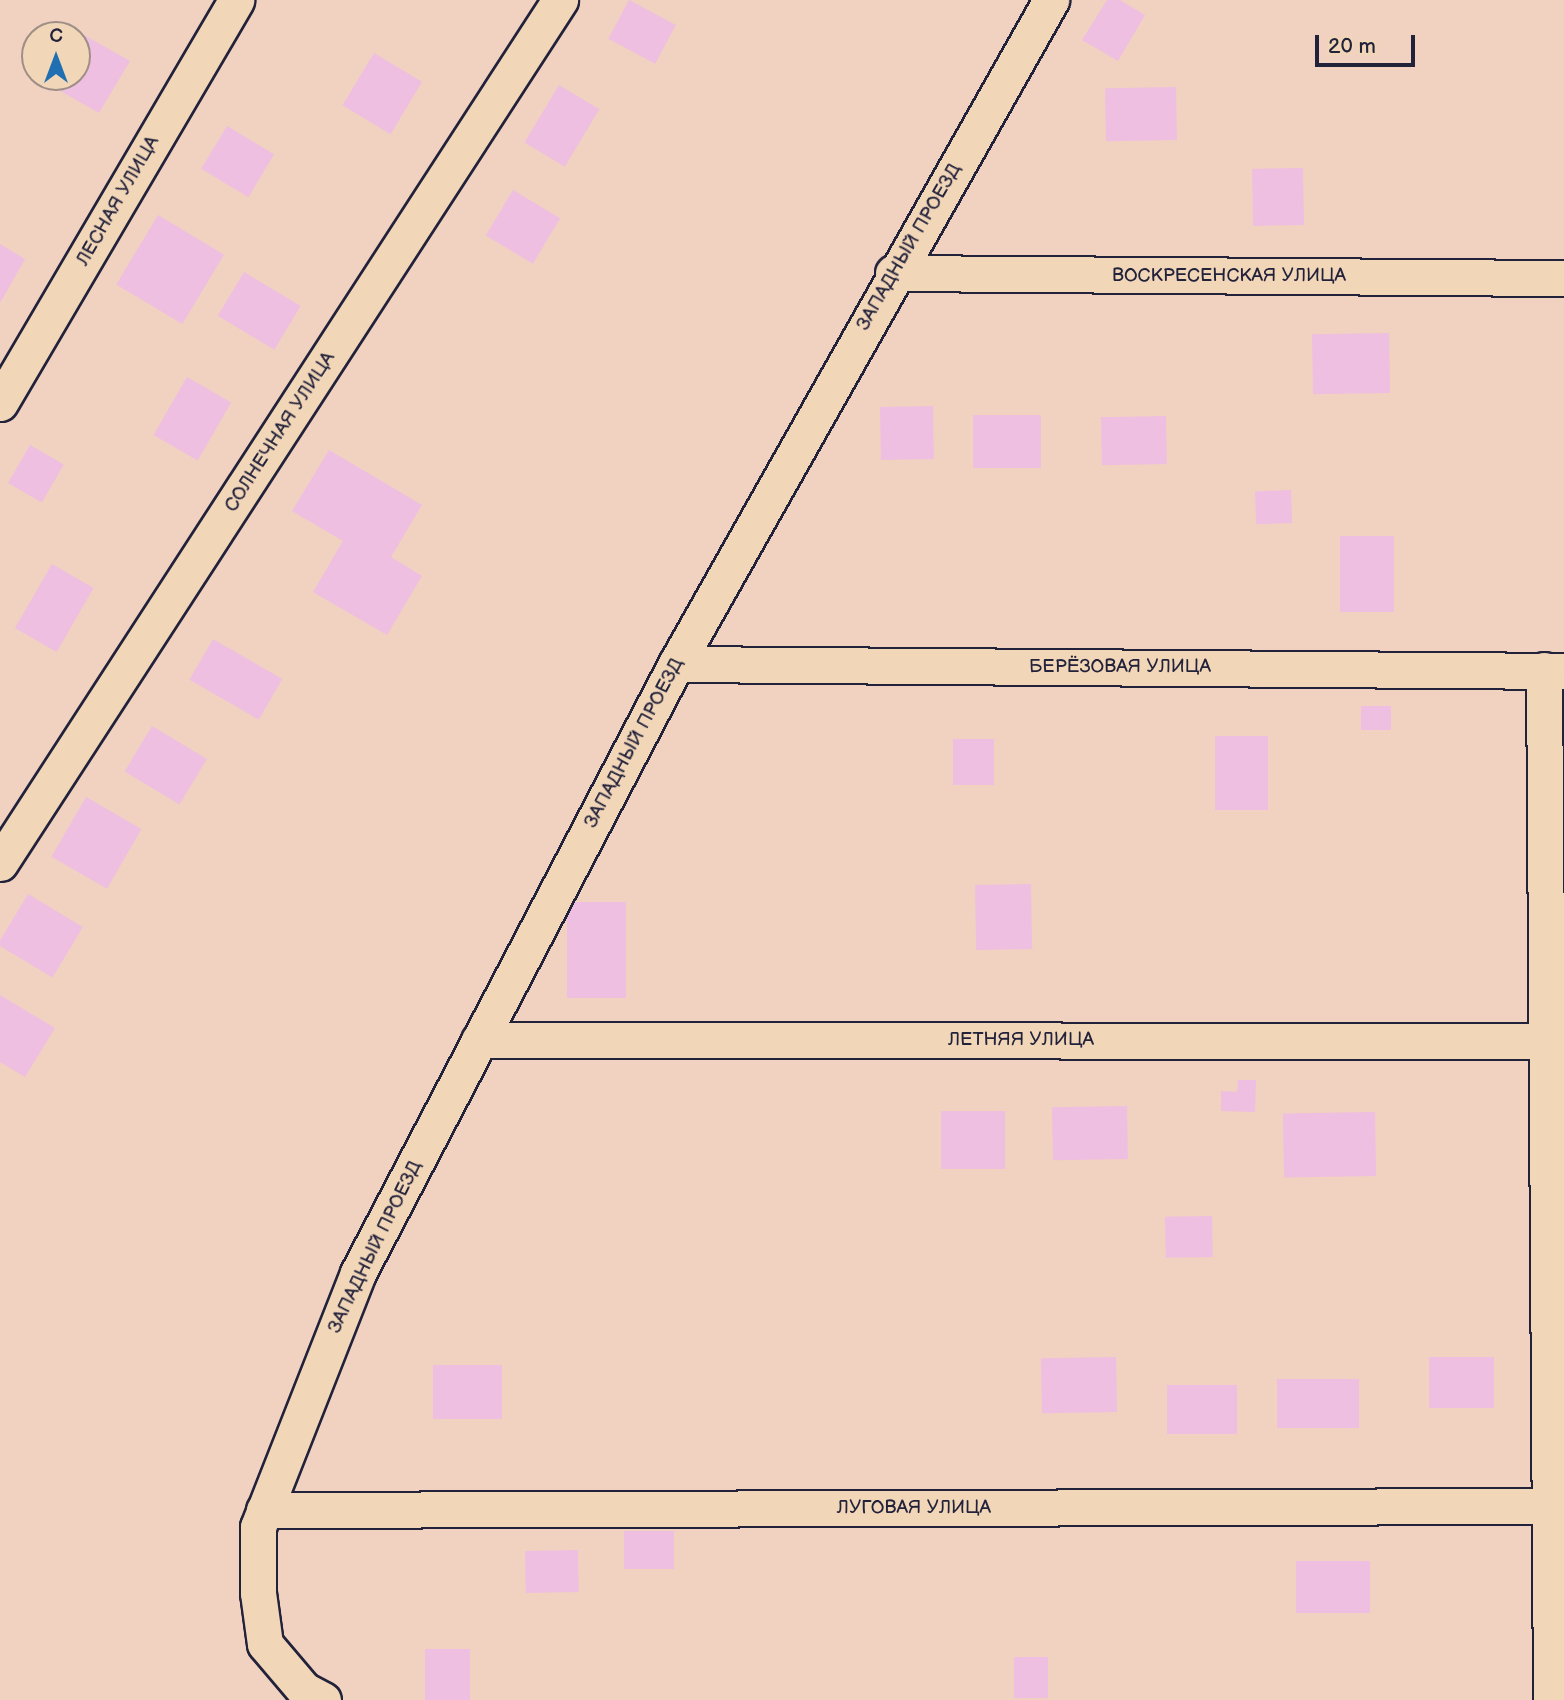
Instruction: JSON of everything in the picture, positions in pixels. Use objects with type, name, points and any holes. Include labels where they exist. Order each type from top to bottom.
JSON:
[{"type":"street","name":"ЛЕСНАЯ УЛИЦА","points":[[0,403],[236,0]]},
{"type":"street","name":"СОЛНЕЧНАЯ УЛИЦА","points":[[0,863],[560,0]]},
{"type":"street","name":"ЗАПАДНЫЙ ПРОЕЗД","points":[[323,1700],[304,1690],[265,1644],[258,1592],[258,1527],[358,1272],[676,664],[893,273],[1051,0]]},
{"type":"street","name":"ВОСКРЕСЕНСКАЯ УЛИЦА","points":[[893,273],[1564,278]]},
{"type":"street","name":"БЕРЁЗОВАЯ УЛИЦА","points":[[676,664],[1554,671]]},
{"type":"street","points":[[1550,1700],[1557,1507],[1554,671]]},
{"type":"street","name":"ЛЕТНЯЯ УЛИЦА","points":[[479,1040],[1555,1041]]},
{"type":"street","name":"ЛУГОВАЯ УЛИЦА","points":[[264,1510],[1557,1507]]},
{"type":"building","points":[[629,0],[676,25],[655,64],[608,39]]},
{"type":"building","points":[[1107,0],[1120,0],[1145,15],[1118,61],[1082,40]]},
{"type":"building","points":[[91,39],[130,61],[99,113],[61,91],[91,91]]},
{"type":"building","points":[[374,53],[422,82],[391,134],[343,105]]},
{"type":"building","points":[[559,85],[599,109],[565,167],[524,142]]},
{"type":"building","points":[[1176,87],[1177,140],[1106,141],[1105,88]]},
{"type":"building","points":[[227,126],[274,154],[248,197],[201,169]]},
{"type":"building","points":[[1303,168],[1304,225],[1253,226],[1252,169]]},
{"type":"building","points":[[513,190],[560,218],[533,264],[486,235]]},
{"type":"building","points":[[158,215],[224,255],[182,324],[116,284]]},
{"type":"building","points":[[0,244],[25,259],[0,303]]},
{"type":"building","points":[[244,272],[301,306],[274,350],[218,316]]},
{"type":"building","points":[[1389,333],[1390,393],[1313,394],[1312,334]]},
{"type":"building","points":[[187,377],[231,402],[198,461],[154,435]]},
{"type":"building","points":[[933,406],[934,459],[881,460],[880,407]]},
{"type":"building","points":[[973,415],[1041,415],[1041,468],[973,468]]},
{"type":"building","points":[[1166,416],[1167,464],[1102,465],[1101,417]]},
{"type":"building","points":[[30,445],[64,464],[42,503],[8,483]]},
{"type":"building","points":[[329,450],[422,505],[391,557],[422,576],[387,635],[313,592],[343,541],[292,511]]},
{"type":"building","points":[[1291,490],[1292,523],[1256,524],[1255,491]]},
{"type":"building","points":[[1340,536],[1394,536],[1394,612],[1340,612]]},
{"type":"building","points":[[52,564],[94,588],[57,652],[15,628]]},
{"type":"building","points":[[213,639],[282,679],[259,720],[190,680]]},
{"type":"building","points":[[1361,706],[1391,706],[1391,730],[1361,730]]},
{"type":"building","points":[[152,726],[207,759],[180,804],[125,771]]},
{"type":"building","points":[[1215,736],[1268,736],[1268,810],[1215,810]]},
{"type":"building","points":[[953,739],[994,739],[994,785],[953,785]]},
{"type":"building","points":[[86,797],[141,829],[107,889],[52,857]]},
{"type":"building","points":[[1031,884],[1032,949],[976,950],[975,885]]},
{"type":"building","points":[[28,894],[83,927],[52,978],[0,946],[0,941]]},
{"type":"building","points":[[567,902],[626,902],[626,998],[567,998]]},
{"type":"building","points":[[0,995],[55,1028],[25,1077],[0,1062]]},
{"type":"building","points":[[1238,1080],[1256,1080],[1255,1112],[1221,1111],[1221,1091],[1237,1092]]},
{"type":"building","points":[[1127,1106],[1128,1159],[1053,1160],[1052,1107]]},
{"type":"building","points":[[941,1111],[1005,1111],[1005,1169],[941,1169]]},
{"type":"building","points":[[1375,1112],[1376,1176],[1284,1178],[1283,1114]]},
{"type":"building","points":[[1212,1216],[1213,1257],[1166,1258],[1165,1217]]},
{"type":"building","points":[[1116,1357],[1117,1412],[1042,1413],[1041,1358]]},
{"type":"building","points":[[1429,1357],[1494,1357],[1494,1408],[1429,1408]]},
{"type":"building","points":[[433,1365],[502,1365],[502,1419],[433,1419]]},
{"type":"building","points":[[1277,1379],[1359,1379],[1359,1428],[1277,1428]]},
{"type":"building","points":[[1167,1385],[1237,1385],[1237,1434],[1167,1434]]},
{"type":"building","points":[[624,1531],[674,1531],[674,1569],[624,1569]]},
{"type":"building","points":[[578,1550],[579,1592],[526,1593],[525,1551]]},
{"type":"building","points":[[1296,1561],[1370,1561],[1370,1613],[1296,1613]]},
{"type":"building","points":[[425,1649],[470,1649],[470,1700],[425,1700]]},
{"type":"building","points":[[1014,1657],[1048,1657],[1048,1698],[1014,1698]]}]
